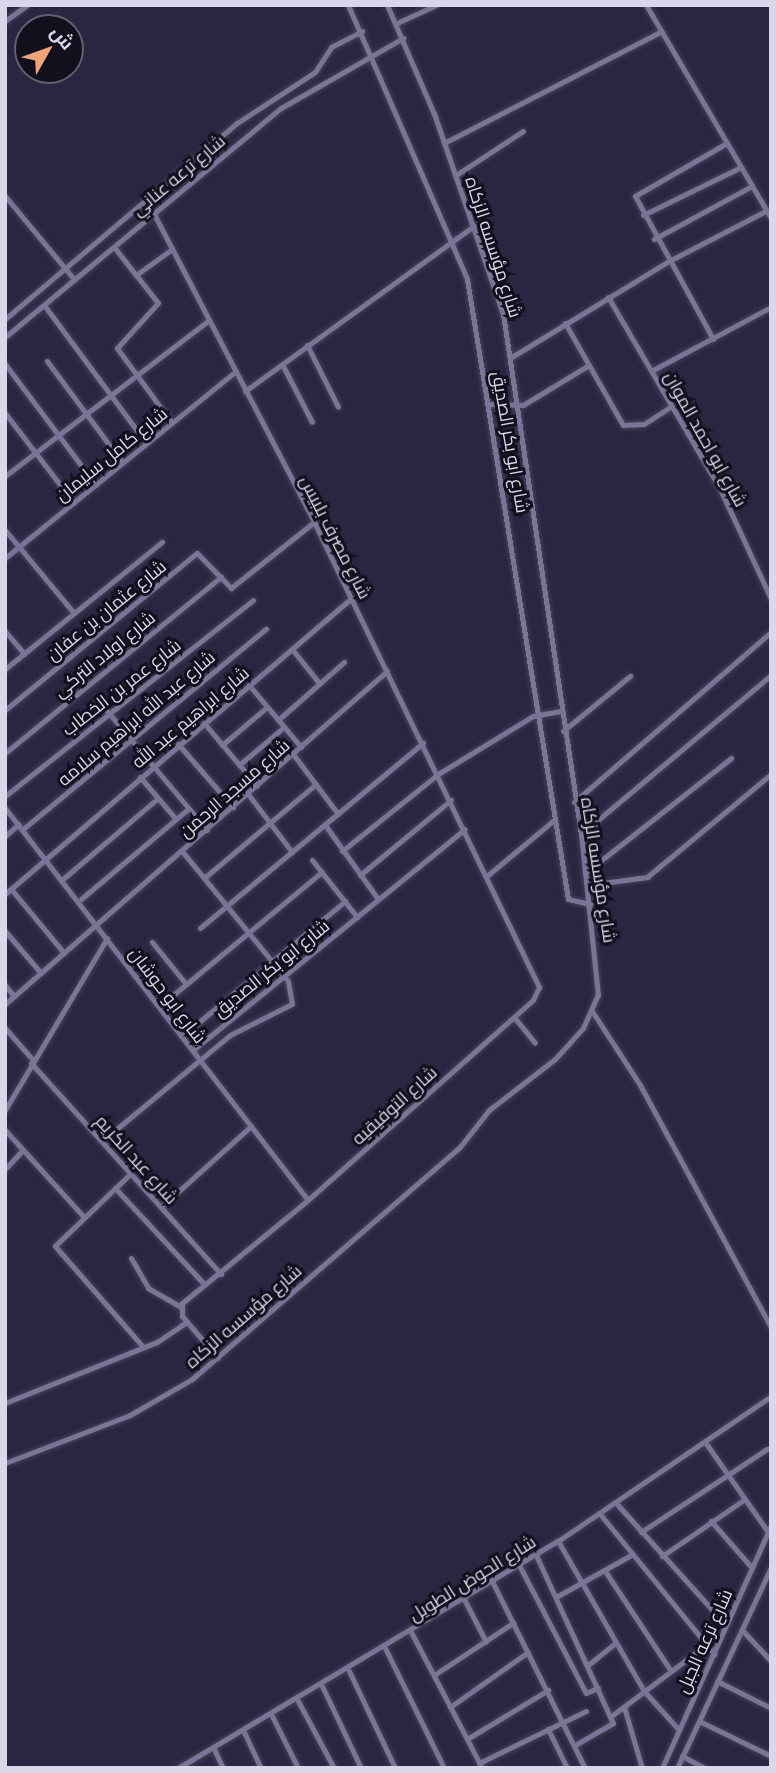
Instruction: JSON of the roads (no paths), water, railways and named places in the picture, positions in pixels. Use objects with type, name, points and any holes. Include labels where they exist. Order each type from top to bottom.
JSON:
[{"type":"street","points":[[5,21],[27,5]]},
{"type":"street","name":"شارع ابو بكر الصديق","points":[[348,5],[373,55],[467,279],[491,404],[533,716],[572,904],[589,901]]},
{"type":"street","name":"شارع مؤسسه الزكاه","points":[[5,1463],[148,1407],[218,1358],[459,1148],[489,1110],[572,1042],[593,1011],[599,977],[581,834],[563,731],[500,303],[444,143],[397,23],[387,5]]},
{"type":"street","points":[[397,23],[436,5]]},
{"type":"street","points":[[646,5],[750,187],[771,218]]},
{"type":"street","name":"شارع ترعه عناني","points":[[5,318],[66,270],[237,123],[315,72],[331,47],[362,31]]},
{"type":"street","points":[[444,143],[660,32]]},
{"type":"street","name":"شارع ترعه عناني","points":[[5,337],[281,108],[403,38]]},
{"type":"street","points":[[456,175],[523,131]]},
{"type":"street","points":[[713,339],[654,239],[643,215],[638,190],[725,144]]},
{"type":"street","points":[[643,215],[739,168]]},
{"type":"street","points":[[654,239],[750,187]]},
{"type":"street","points":[[5,196],[74,279]]},
{"type":"street","points":[[510,358],[667,262],[766,211]]},
{"type":"street","name":"شارع مصرف بلبيس","points":[[154,214],[314,522],[488,875]]},
{"type":"street","points":[[246,391],[451,237],[474,226]]},
{"type":"street","points":[[114,247],[158,303],[118,341],[137,378],[172,423]]},
{"type":"street","points":[[136,275],[172,249]]},
{"type":"street","name":"شارع ابو احمد الموان","points":[[608,297],[653,370],[771,599]]},
{"type":"street","points":[[44,305],[146,443]]},
{"type":"street","points":[[653,370],[771,307]]},
{"type":"street","points":[[5,476],[88,416],[209,320]]},
{"type":"street","points":[[565,323],[627,427],[644,424],[672,406]]},
{"type":"street","points":[[307,345],[338,407]]},
{"type":"street","points":[[47,361],[122,462]]},
{"type":"street","points":[[5,364],[96,485]]},
{"type":"street","points":[[282,364],[312,422]]},
{"type":"street","points":[[491,404],[517,405],[589,365]]},
{"type":"street","name":"شارع كامل سليمان","points":[[5,558],[236,371]]},
{"type":"street","points":[[5,379],[12,373]]},
{"type":"street","points":[[5,413],[74,503]]},
{"type":"street","points":[[220,577],[232,588],[314,522]]},
{"type":"street","points":[[5,530],[74,613]]},
{"type":"street","points":[[5,669],[162,542]]},
{"type":"street","name":"شارع عثمان بن عفان","points":[[5,710],[197,553],[220,577]]},
{"type":"street","name":"شارع اولاد التركي","points":[[5,754],[220,577]]},
{"type":"street","name":"شارع ابراهيم عبد الله","points":[[5,894],[351,599]]},
{"type":"street","name":"شارع عمر بن الخطاب","points":[[5,796],[253,600]]},
{"type":"street","name":"شارع عبد الله ابراهيم سلامه","points":[[5,836],[21,827],[131,740],[266,629]]},
{"type":"street","points":[[5,631],[24,654]]},
{"type":"street","points":[[574,802],[771,632]]},
{"type":"street","points":[[292,649],[320,683]]},
{"type":"street","points":[[278,720],[344,662]]},
{"type":"street","name":"شارع مسجد الرحمن","points":[[5,1004],[387,670]]},
{"type":"street","points":[[581,834],[771,674]]},
{"type":"street","points":[[563,731],[629,676]]},
{"type":"street","points":[[249,685],[301,747]]},
{"type":"street","points":[[97,699],[206,830]]},
{"type":"street","points":[[222,745],[267,707]]},
{"type":"street","points":[[342,851],[438,774],[533,716],[560,711]]},
{"type":"street","points":[[204,723],[257,786]]},
{"type":"street","points":[[239,765],[284,727]]},
{"type":"street","points":[[200,928],[423,743]]},
{"type":"street","points":[[178,744],[233,807]]},
{"type":"street","points":[[293,754],[338,814]]},
{"type":"street","points":[[585,873],[731,758]]},
{"type":"street","points":[[587,885],[647,877],[771,774]]},
{"type":"street","points":[[140,777],[176,819]]},
{"type":"street","points":[[204,878],[316,784]]},
{"type":"street","points":[[248,794],[292,852]]},
{"type":"street","points":[[64,878],[158,798]]},
{"type":"street","points":[[360,875],[451,800]]},
{"type":"street","name":"شارع ابو حوشان","points":[[5,808],[81,899],[107,938],[308,1200]]},
{"type":"street","points":[[81,899],[188,808]]},
{"type":"street","points":[[488,875],[554,820]]},
{"type":"street","points":[[325,825],[378,900]]},
{"type":"street","name":"شارع ابو بكر الصديق","points":[[193,1050],[465,829]]},
{"type":"street","points":[[103,1141],[238,1030],[288,1010],[294,996],[284,976],[182,851]]},
{"type":"street","points":[[312,860],[357,917]]},
{"type":"street","points":[[167,1000],[322,872]]},
{"type":"street","name":"شارع التوفيقيه","points":[[181,1307],[308,1200],[537,994],[538,980],[488,875]]},
{"type":"street","points":[[11,888],[64,953]]},
{"type":"street","points":[[182,1036],[345,901]]},
{"type":"street","points":[[5,931],[41,973]]},
{"type":"street","points":[[5,1110],[107,938]]},
{"type":"street","points":[[152,942],[186,984]]},
{"type":"street","points":[[5,985],[14,996]]},
{"type":"street","points":[[593,1011],[640,1085],[771,1326]]},
{"type":"street","points":[[514,1017],[535,1043]]},
{"type":"street","name":"شارع عبد الكريم","points":[[5,1028],[221,1274]]},
{"type":"street","points":[[5,1095],[10,1101]]},
{"type":"street","points":[[162,1207],[251,1126]]},
{"type":"street","points":[[5,1130],[84,1217]]},
{"type":"street","points":[[5,1169],[23,1150]]},
{"type":"street","points":[[131,1173],[57,1241],[57,1250],[143,1347]]},
{"type":"street","points":[[115,1188],[205,1286]]},
{"type":"street","points":[[131,1258],[148,1288],[181,1307],[187,1322],[218,1358]]},
{"type":"street","points":[[5,1403],[143,1347],[187,1322]]},
{"type":"street","name":"شارع الحوض الطويل","points":[[178,1768],[349,1671],[536,1555],[617,1503],[771,1396]]},
{"type":"street","points":[[705,1442],[743,1501],[768,1532]]},
{"type":"street","points":[[641,1532],[767,1449]]},
{"type":"street","points":[[662,1556],[743,1501]]},
{"type":"street","points":[[617,1503],[726,1628],[738,1636]]},
{"type":"street","points":[[600,1514],[714,1654]]},
{"type":"street","points":[[711,1521],[752,1568]]},
{"type":"street","name":"شارع ترعه الجبل","points":[[662,1768],[771,1525]]},
{"type":"street","points":[[558,1541],[644,1691],[679,1730]]},
{"type":"street","points":[[536,1555],[588,1665],[612,1726],[575,1745]]},
{"type":"street","points":[[556,1597],[631,1555]]},
{"type":"street","points":[[519,1565],[586,1693],[598,1688]]},
{"type":"street","name":"شارع ترعه الجبل","points":[[677,1768],[771,1567]]},
{"type":"street","points":[[606,1571],[671,1671]]},
{"type":"street","points":[[492,1581],[565,1721],[584,1768]]},
{"type":"street","points":[[464,1599],[486,1642]]},
{"type":"street","points":[[434,1675],[513,1623]]},
{"type":"street","points":[[742,1630],[771,1661]]},
{"type":"street","points":[[411,1632],[481,1765],[586,1711]]},
{"type":"street","points":[[588,1665],[615,1643]]},
{"type":"street","points":[[610,1717],[706,1645]]},
{"type":"street","points":[[385,1648],[444,1768]]},
{"type":"street","points":[[450,1707],[528,1653]]},
{"type":"street","points":[[349,1671],[395,1768]]},
{"type":"street","points":[[717,1681],[771,1708]]},
{"type":"street","points":[[322,1686],[361,1768]]},
{"type":"street","points":[[467,1739],[548,1690]]},
{"type":"street","points":[[298,1701],[334,1768]]},
{"type":"street","points":[[624,1707],[642,1768]]},
{"type":"street","points":[[272,1716],[298,1768]]},
{"type":"street","points":[[699,1721],[771,1756]]},
{"type":"street","points":[[548,1730],[566,1768]]},
{"type":"street","points":[[244,1732],[261,1768]]},
{"type":"street","points":[[214,1749],[223,1768]]},
{"type":"street","points":[[682,1756],[705,1768]]}]
